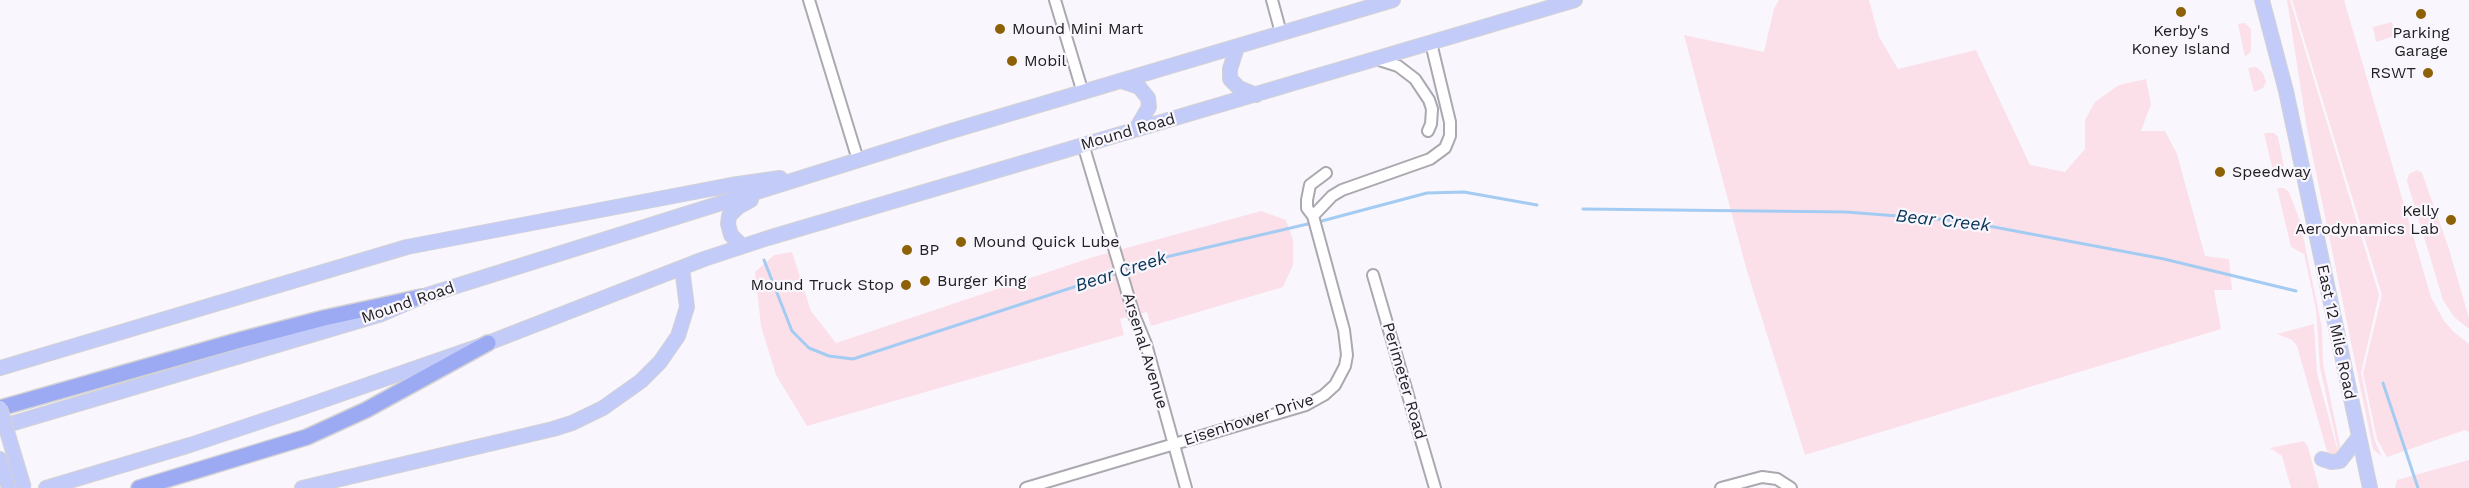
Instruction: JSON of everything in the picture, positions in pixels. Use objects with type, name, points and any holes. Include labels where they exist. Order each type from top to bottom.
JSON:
[{"type":"highway","points":[[0,408],[251,337],[421,297]]},
{"type":"highway","points":[[139,488],[307,437],[366,410],[488,343]]},
{"type":"main road","name":"Mound Road","points":[[0,427],[382,314],[421,297],[858,160],[1393,0]]},
{"type":"main road","name":"Mound Road","points":[[45,488],[190,445],[488,343],[742,246],[1575,0]]},
{"type":"main road","name":"East 12 Mile Road","points":[[2262,0],[2286,91],[2370,488]]},
{"type":"main road","points":[[1237,47],[1230,69],[1230,79],[1239,88],[1256,94]]},
{"type":"main road","points":[[1120,81],[1139,87],[1148,98],[1149,107],[1136,129]]},
{"type":"main road","name":"Mound Road","points":[[5,366],[407,247],[731,185],[815,174]]},
{"type":"main road","points":[[742,246],[731,235],[728,224],[729,216],[738,207],[786,183]]},
{"type":"main road","points":[[302,488],[553,429],[603,408],[641,381],[660,362],[678,336],[687,307],[682,268]]},
{"type":"main road","points":[[0,380],[5,366]]},
{"type":"main road","points":[[0,408],[24,488]]},
{"type":"main road","points":[[2322,459],[2336,462],[2343,459],[2358,438]]},
{"type":"main road","points":[[0,459],[9,488]]},
{"type":"street","points":[[809,0],[858,160]]},
{"type":"street","points":[[1056,0],[1083,93]]},
{"type":"street","points":[[1272,0],[1281,33]]},
{"type":"street","points":[[1313,216],[1332,196],[1342,190],[1430,159],[1445,148],[1450,136],[1450,122],[1431,43]]},
{"type":"street","points":[[1376,59],[1398,66],[1415,79],[1429,100],[1431,124],[1428,131]]},
{"type":"street","name":"Arsenal Avenue","points":[[1083,144],[1122,277],[1146,344],[1186,488]]},
{"type":"street","name":"Eisenhower Drive","points":[[1026,488],[1306,405],[1324,395],[1335,385],[1345,366],[1346,344],[1341,317],[1313,216],[1307,208],[1307,192],[1313,181],[1326,173]]},
{"type":"street","name":"Perimeter Road","points":[[1373,275],[1435,488]]},
{"type":"street","points":[[1721,488],[1762,477],[1777,479],[1791,488]]},
{"type":"shaded area","points":[[1779,0],[1869,0],[1879,37],[1898,69],[1976,50],[2030,165],[2065,172],[2085,149],[2085,120],[2095,102],[2119,85],[2146,79],[2151,104],[2141,131],[2165,131],[2177,154],[2205,256],[2229,259],[2232,290],[2214,290],[2221,329],[1805,455],[1747,271],[1684,35],[1764,52],[1774,9]]},
{"type":"shaded area","points":[[2287,0],[2290,0],[2379,295],[2361,373],[2375,441],[2382,457],[2373,449],[2307,129]]},
{"type":"shaded area","points":[[2292,0],[2344,0],[2431,297],[2444,321],[2469,344],[2469,432],[2465,430],[2387,457],[2377,439],[2363,373],[2382,295]]},
{"type":"shaded area","points":[[2392,22],[2397,35],[2376,42],[2373,27]]},
{"type":"shaded area","points":[[2245,23],[2251,29],[2251,51],[2245,57],[2238,24]]},
{"type":"shaded area","points":[[2256,67],[2263,73],[2266,82],[2263,88],[2254,92],[2248,68]]},
{"type":"shaded area","points":[[2264,133],[2274,133],[2278,137],[2284,167],[2279,174],[2274,175]]},
{"type":"shaded area","points":[[2417,170],[2422,173],[2448,246],[2469,318],[2469,329],[2454,317],[2443,300],[2407,181],[2409,174]]},
{"type":"shaded area","points":[[2277,188],[2284,188],[2289,192],[2300,221],[2322,328],[2323,363],[2340,445],[2339,453],[2320,368],[2316,309],[2304,254],[2291,247]]},
{"type":"shaded area","points":[[1261,211],[1286,220],[1293,240],[1293,265],[1283,287],[1151,326],[1147,312],[1120,319],[1124,335],[807,426],[776,375],[761,326],[755,272],[774,255],[792,252],[811,311],[836,343],[1090,258]]},
{"type":"shaded area","points":[[2314,324],[2317,373],[2339,456],[2328,455],[2297,346],[2292,340],[2277,334]]},
{"type":"shaded area","points":[[2304,441],[2308,447],[2319,488],[2291,488],[2282,456],[2270,448]]},
{"type":"shaded area","points":[[2469,460],[2469,488],[2395,488],[2397,480]]},
{"type":"waterway","name":"Bear Creek","points":[[1318,222],[1427,193],[1464,192],[1537,205]]},
{"type":"waterway","name":"Bear Creek","points":[[1583,209],[1846,212],[1962,221],[2164,259],[2296,291]]},
{"type":"waterway","name":"Bear Creek","points":[[764,260],[792,331],[809,348],[829,356],[853,359],[1166,257],[1312,223]]},
{"type":"waterway","name":"Bear Creek","points":[[2383,383],[2418,488]]},
{"type":"place","name":"Kerby's Koney Island","points":[[2181,12]]},
{"type":"place","name":"Parking Garage","points":[[2421,14]]},
{"type":"place","name":"Mound Mini Mart","points":[[1000,29]]},
{"type":"place","name":"Mobil","points":[[1012,61]]},
{"type":"place","name":"RSWT","points":[[2428,73]]},
{"type":"place","name":"Speedway","points":[[2220,172]]},
{"type":"place","name":"Kelly Aerodynamics Lab","points":[[2451,220]]},
{"type":"place","name":"Mound Quick Lube","points":[[961,242]]},
{"type":"place","name":"BP","points":[[907,250]]},
{"type":"place","name":"Burger King","points":[[925,281]]},
{"type":"place","name":"Mound Truck Stop","points":[[906,285]]}]
